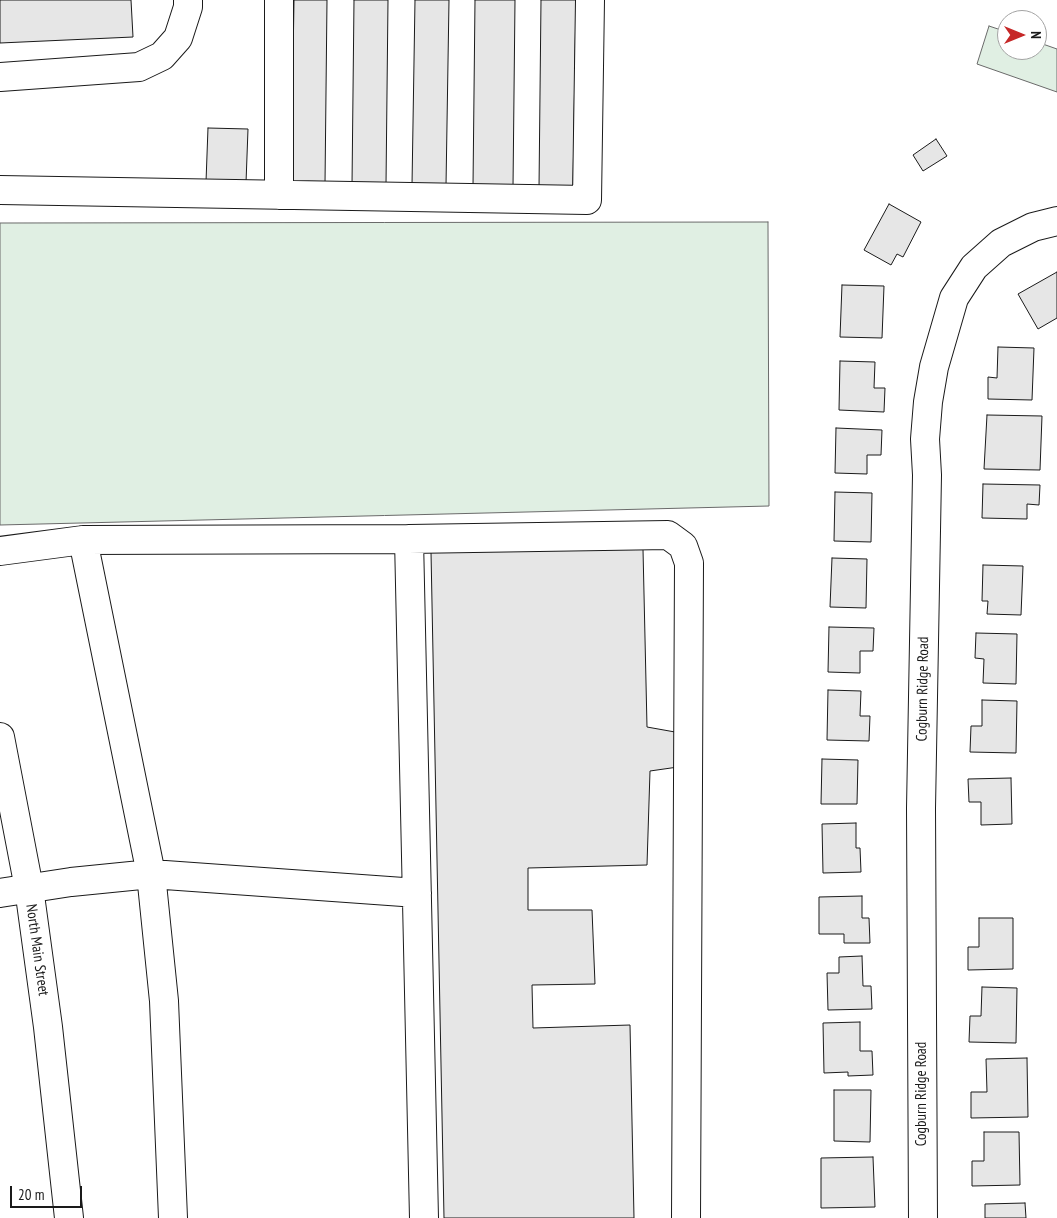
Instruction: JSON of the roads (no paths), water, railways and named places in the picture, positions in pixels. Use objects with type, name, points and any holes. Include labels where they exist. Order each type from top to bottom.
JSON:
[{"type":"street","points":[[0,77],[139,67],[162,56],[178,38],[188,7],[188,0]]},
{"type":"street","points":[[279,0],[279,195]]},
{"type":"street","points":[[0,190],[586,200],[590,0]]},
{"type":"street","name":"Cogburn Ridge Road","points":[[923,1218],[921,808],[928,402],[934,367],[954,298],[974,267],[1001,243],[1033,227],[1057,220]]},
{"type":"street","points":[[0,551],[83,540],[409,539],[668,535],[683,546],[688,563],[686,1218]]},
{"type":"street","points":[[409,539],[424,1218]]},
{"type":"street","points":[[83,540],[151,874],[164,1000],[173,1218]]},
{"type":"street","name":"North Main Street","points":[[0,737],[29,888],[48,1027],[69,1218]]},
{"type":"street","points":[[0,893],[151,874],[418,893]]},
{"type":"street","name":"North Main Street","points":[[62,1218],[64,1166]]}]
